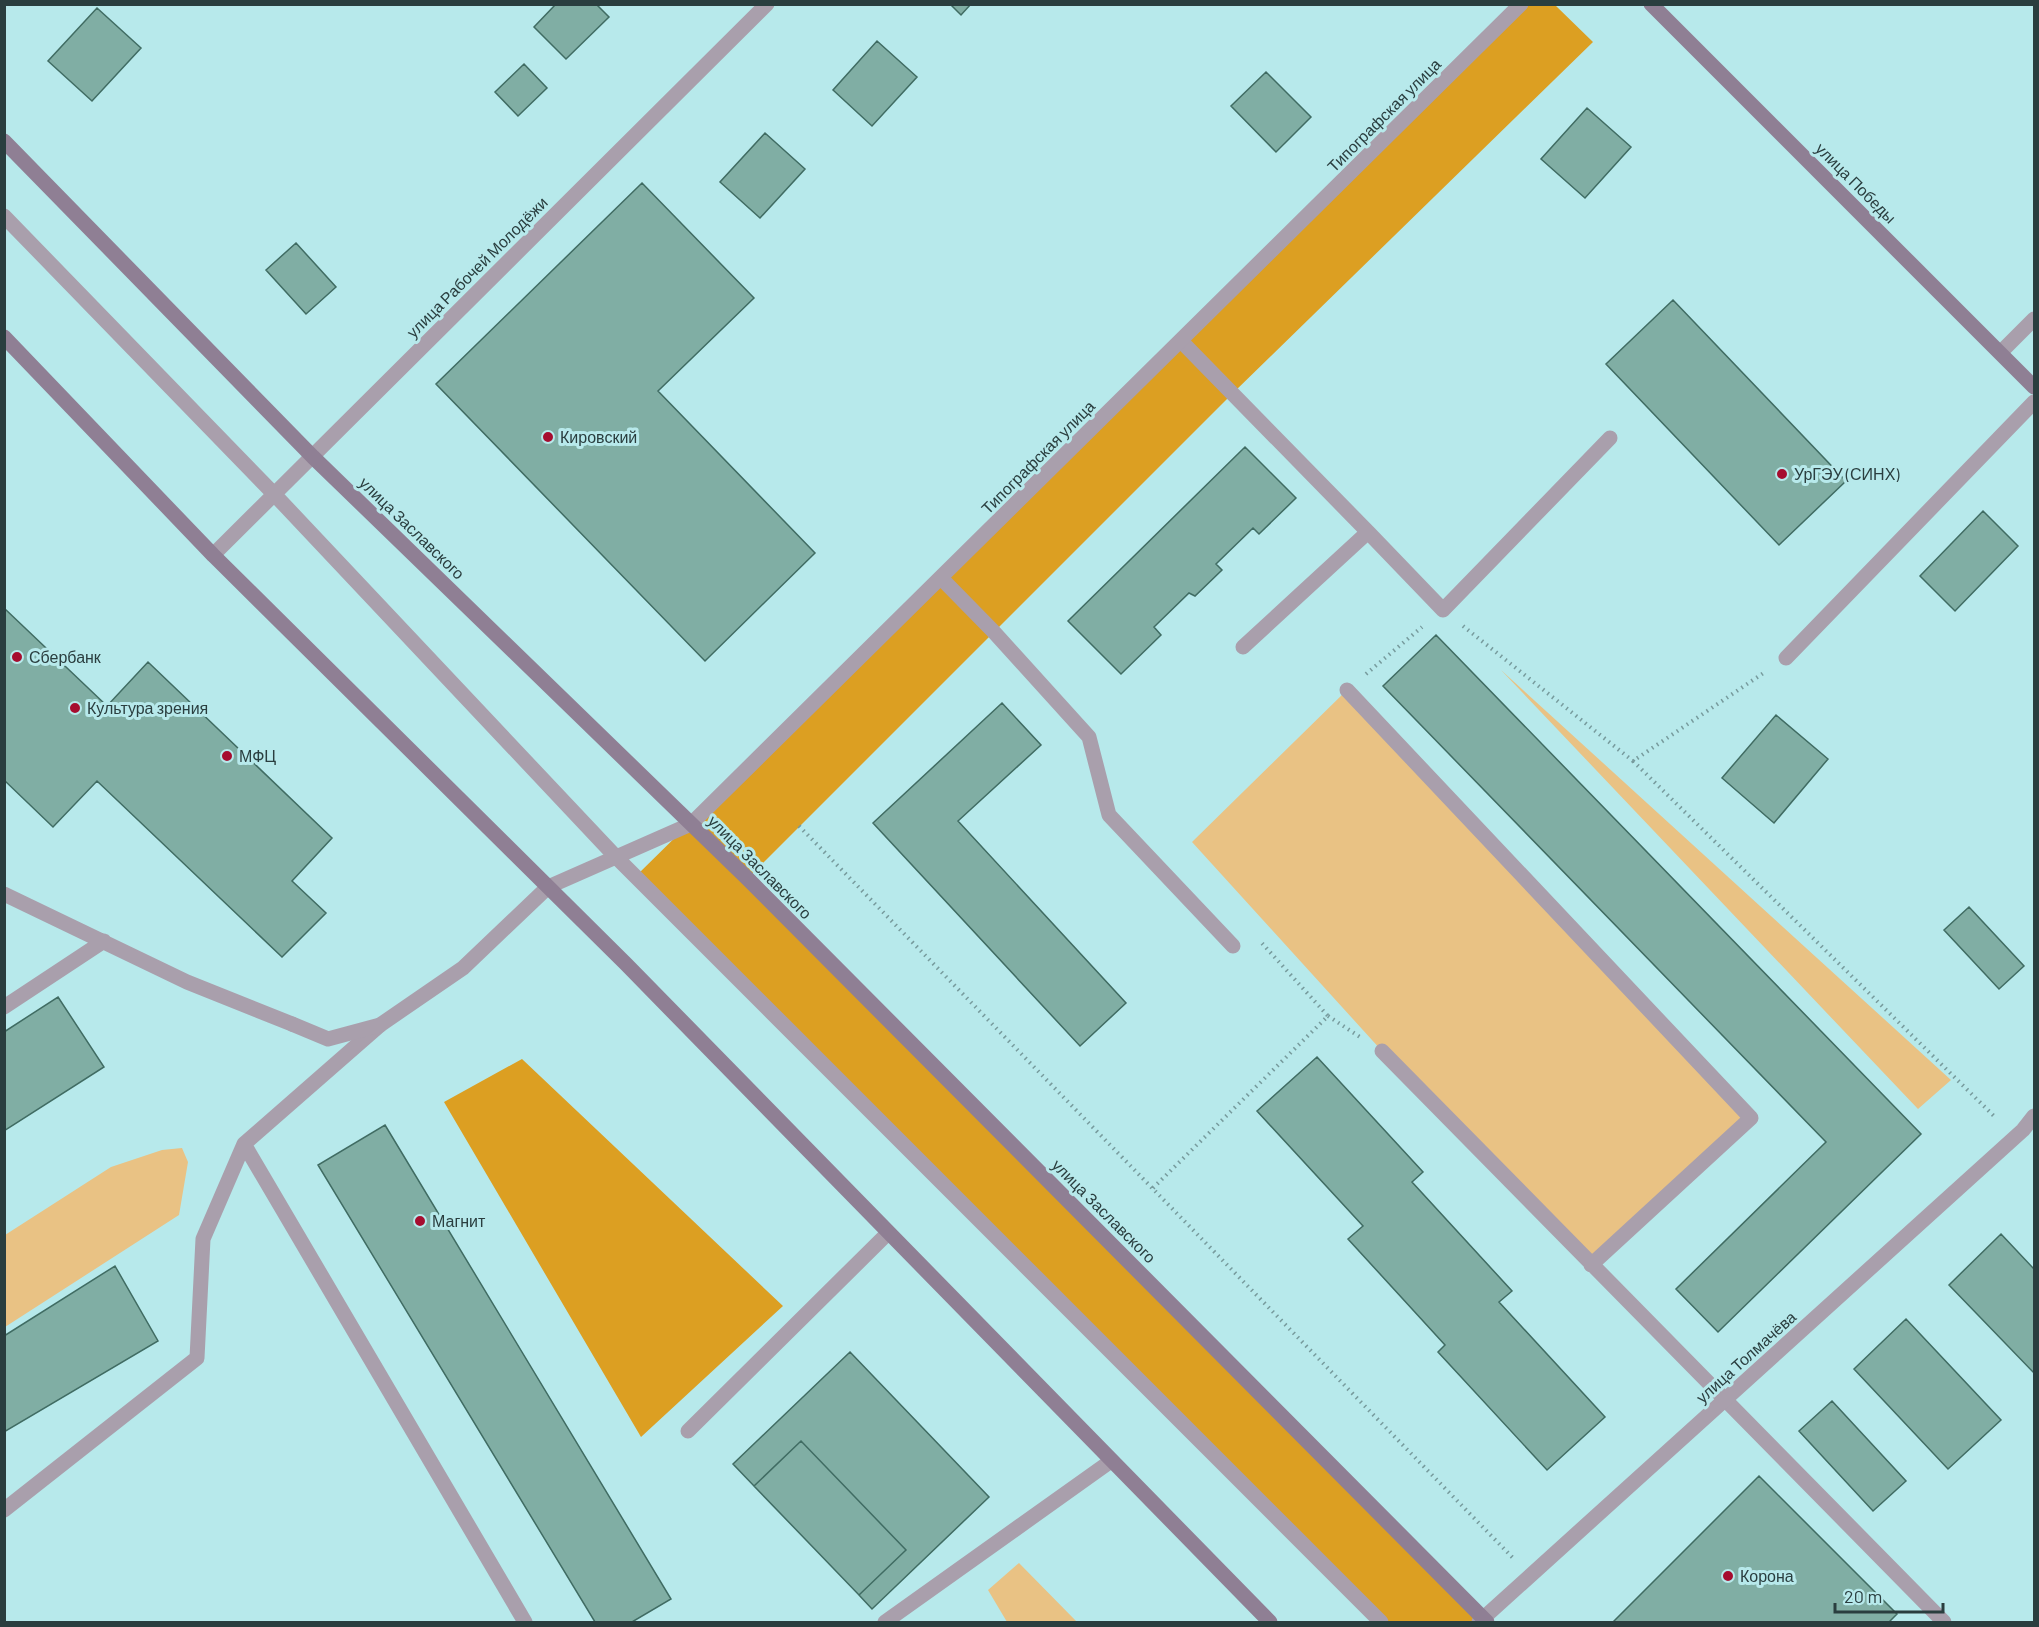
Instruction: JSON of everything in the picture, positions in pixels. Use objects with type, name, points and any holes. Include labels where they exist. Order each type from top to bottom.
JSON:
[{"type":"street","name":"улица Рабочей Молодёжи","points":[[213,555],[767,4]]},
{"type":"street","name":"Типографская улица","points":[[548,887],[691,824],[1521,4]]},
{"type":"street","name":"улица Победы","points":[[1652,4],[2034,387]]},
{"type":"street","name":"улица Заславского","points":[[4,141],[313,457],[764,895],[1483,1621]]},
{"type":"street","points":[[4,216],[274,494],[616,857],[1381,1623]]},
{"type":"street","points":[[2001,352],[2034,319]]},
{"type":"street","points":[[4,337],[213,555],[548,887],[1270,1623]]},
{"type":"street","points":[[1181,341],[1443,610],[1610,438]]},
{"type":"street","points":[[1786,658],[2034,402]]},
{"type":"street","points":[[1243,647],[1368,532]]},
{"type":"street","points":[[941,578],[993,631],[1089,737],[1109,815],[1233,946]]},
{"type":"street","points":[[1347,690],[1751,1118],[1591,1265]]},
{"type":"street","points":[[4,1510],[197,1358],[203,1239],[244,1144],[380,1025],[464,968],[548,887]]},
{"type":"street","points":[[4,894],[187,982],[328,1039],[380,1025]]},
{"type":"street","points":[[4,1007],[105,941]]},
{"type":"street","points":[[1382,1051],[1944,1623]]},
{"type":"street","name":"улица Толмачёва","points":[[1483,1621],[1530,1575],[2015,1137],[2034,1116]]},
{"type":"street","points":[[244,1144],[525,1623]]},
{"type":"street","points":[[688,1431],[888,1233]]},
{"type":"street","points":[[885,1623],[1111,1461]]},
{"type":"path","points":[[1347,690],[1443,610],[1633,761],[2015,1137]]},
{"type":"path","points":[[1633,761],[1786,658]]},
{"type":"path","points":[[799,826],[1530,1575]]},
{"type":"path","points":[[1233,946],[1260,941],[1328,1016],[1382,1051]]},
{"type":"path","points":[[1153,1188],[1328,1016]]},
{"type":"shaded area","points":[[1521,5],[1555,5],[1593,42],[1232,394],[748,878],[1479,1622],[1381,1622],[636,876]]},
{"type":"shaded area","points":[[1501,670],[1951,1080],[1918,1109]]},
{"type":"shaded area","points":[[1347,690],[1751,1118],[1591,1265],[1382,1051],[1192,842]]},
{"type":"shaded area","points":[[522,1059],[783,1306],[641,1437],[444,1102]]},
{"type":"shaded area","points":[[182,1148],[188,1162],[179,1215],[5,1327],[5,1235],[111,1167],[162,1150]]},
{"type":"shaded area","points":[[1019,1563],[1077,1622],[1007,1622],[988,1590]]},
{"type":"building","points":[[556,4],[596,4],[609,17],[566,59],[534,27]]},
{"type":"building","points":[[950,4],[971,4],[961,15]]},
{"type":"building","points":[[97,8],[141,48],[92,101],[48,61]]},
{"type":"building","points":[[877,41],[917,77],[872,126],[833,90]]},
{"type":"building","points":[[524,64],[547,88],[518,116],[495,92]]},
{"type":"building","points":[[1266,72],[1311,117],[1276,152],[1231,106]]},
{"type":"building","points":[[1587,108],[1631,147],[1585,198],[1541,159]]},
{"type":"building","points":[[765,133],[805,169],[760,218],[720,182]]},
{"type":"building","points":[[642,183],[754,298],[658,391],[815,553],[705,661],[436,384]]},
{"type":"building","points":[[296,243],[336,287],[306,314],[266,270]]},
{"type":"building","points":[[1673,300],[1846,481],[1779,545],[1606,364]]},
{"type":"building","points":[[1245,447],[1296,498],[1259,534],[1253,528],[1216,564],[1222,570],[1195,596],[1189,593],[1154,627],[1161,635],[1121,674],[1068,621]]},
{"type":"building","points":[[1983,511],[2018,546],[1955,611],[1920,576]]},
{"type":"building","points":[[4,608],[107,706],[148,662],[332,838],[292,881],[326,913],[282,957],[97,781],[53,827],[4,780]]},
{"type":"building","points":[[1436,635],[1921,1134],[1718,1332],[1676,1289],[1826,1142],[1383,686]]},
{"type":"building","points":[[1002,703],[1041,745],[958,821],[1126,1003],[1080,1046],[873,823]]},
{"type":"building","points":[[1776,715],[1828,759],[1774,823],[1722,778]]},
{"type":"building","points":[[1969,907],[2024,966],[1999,989],[1944,930]]},
{"type":"building","points":[[58,997],[104,1067],[4,1131],[4,1032]]},
{"type":"building","points":[[1317,1057],[1423,1172],[1412,1182],[1512,1291],[1499,1302],[1605,1417],[1547,1470],[1438,1352],[1445,1345],[1348,1239],[1363,1226],[1257,1111]]},
{"type":"building","points":[[385,1125],[671,1599],[632,1622],[595,1622],[318,1165]]},
{"type":"building","points":[[2001,1234],[2034,1269],[2034,1373],[1949,1285]]},
{"type":"building","points":[[115,1266],[158,1341],[4,1432],[4,1336]]},
{"type":"building","points":[[1906,1319],[2001,1420],[1948,1469],[1854,1369]]},
{"type":"building","points":[[850,1352],[989,1497],[872,1609],[859,1595],[906,1550],[801,1441],[754,1486],[733,1464]]},
{"type":"building","points":[[1832,1401],[1906,1481],[1873,1511],[1799,1431]]},
{"type":"building","points":[[801,1441],[906,1550],[859,1595],[754,1486]]},
{"type":"building","points":[[1759,1476],[1897,1614],[1889,1622],[1613,1622]]},
{"type":"place","name":"Кировский","points":[[548,437]]},
{"type":"place","name":"УрГЭУ (СИНХ)","points":[[1782,474]]},
{"type":"place","name":"Сбербанк","points":[[17,657]]},
{"type":"place","name":"Культура зрения","points":[[75,708]]},
{"type":"place","name":"МФЦ","points":[[227,756]]},
{"type":"place","name":"Магнит","points":[[420,1221]]},
{"type":"place","name":"Корона","points":[[1728,1576]]}]
